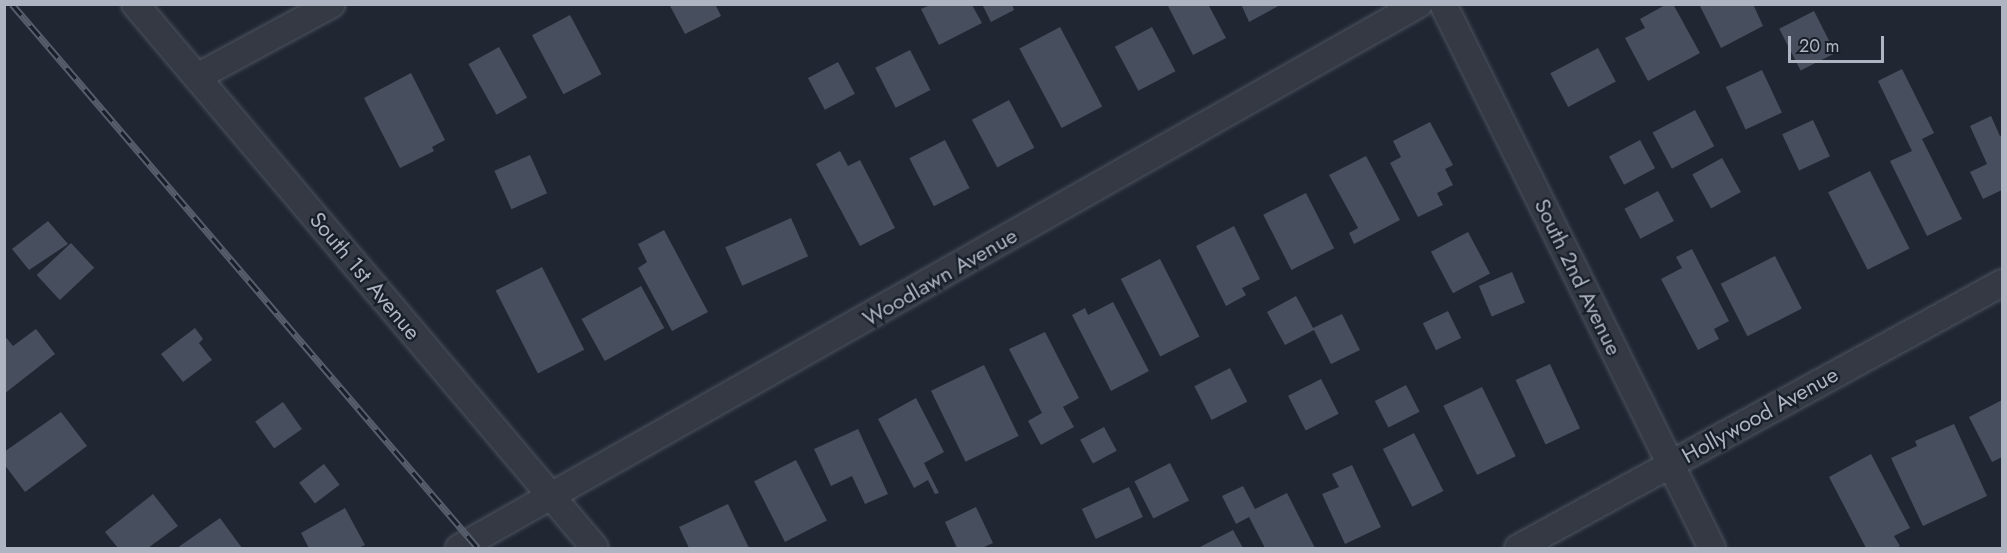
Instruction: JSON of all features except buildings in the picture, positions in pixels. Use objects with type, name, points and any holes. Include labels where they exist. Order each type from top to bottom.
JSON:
[{"type":"street","name":"South 1st Avenue","points":[[135,4],[595,549]]},
{"type":"street","points":[[197,77],[332,4]]},
{"type":"street","name":"Woodlawn Avenue","points":[[459,549],[1419,4]]},
{"type":"street","name":"South 2nd Avenue","points":[[1443,4],[1712,549]]},
{"type":"street","name":"Hollywood Avenue","points":[[1518,549],[2002,283]]},
{"type":"railway","points":[[12,4],[478,548]]}]
